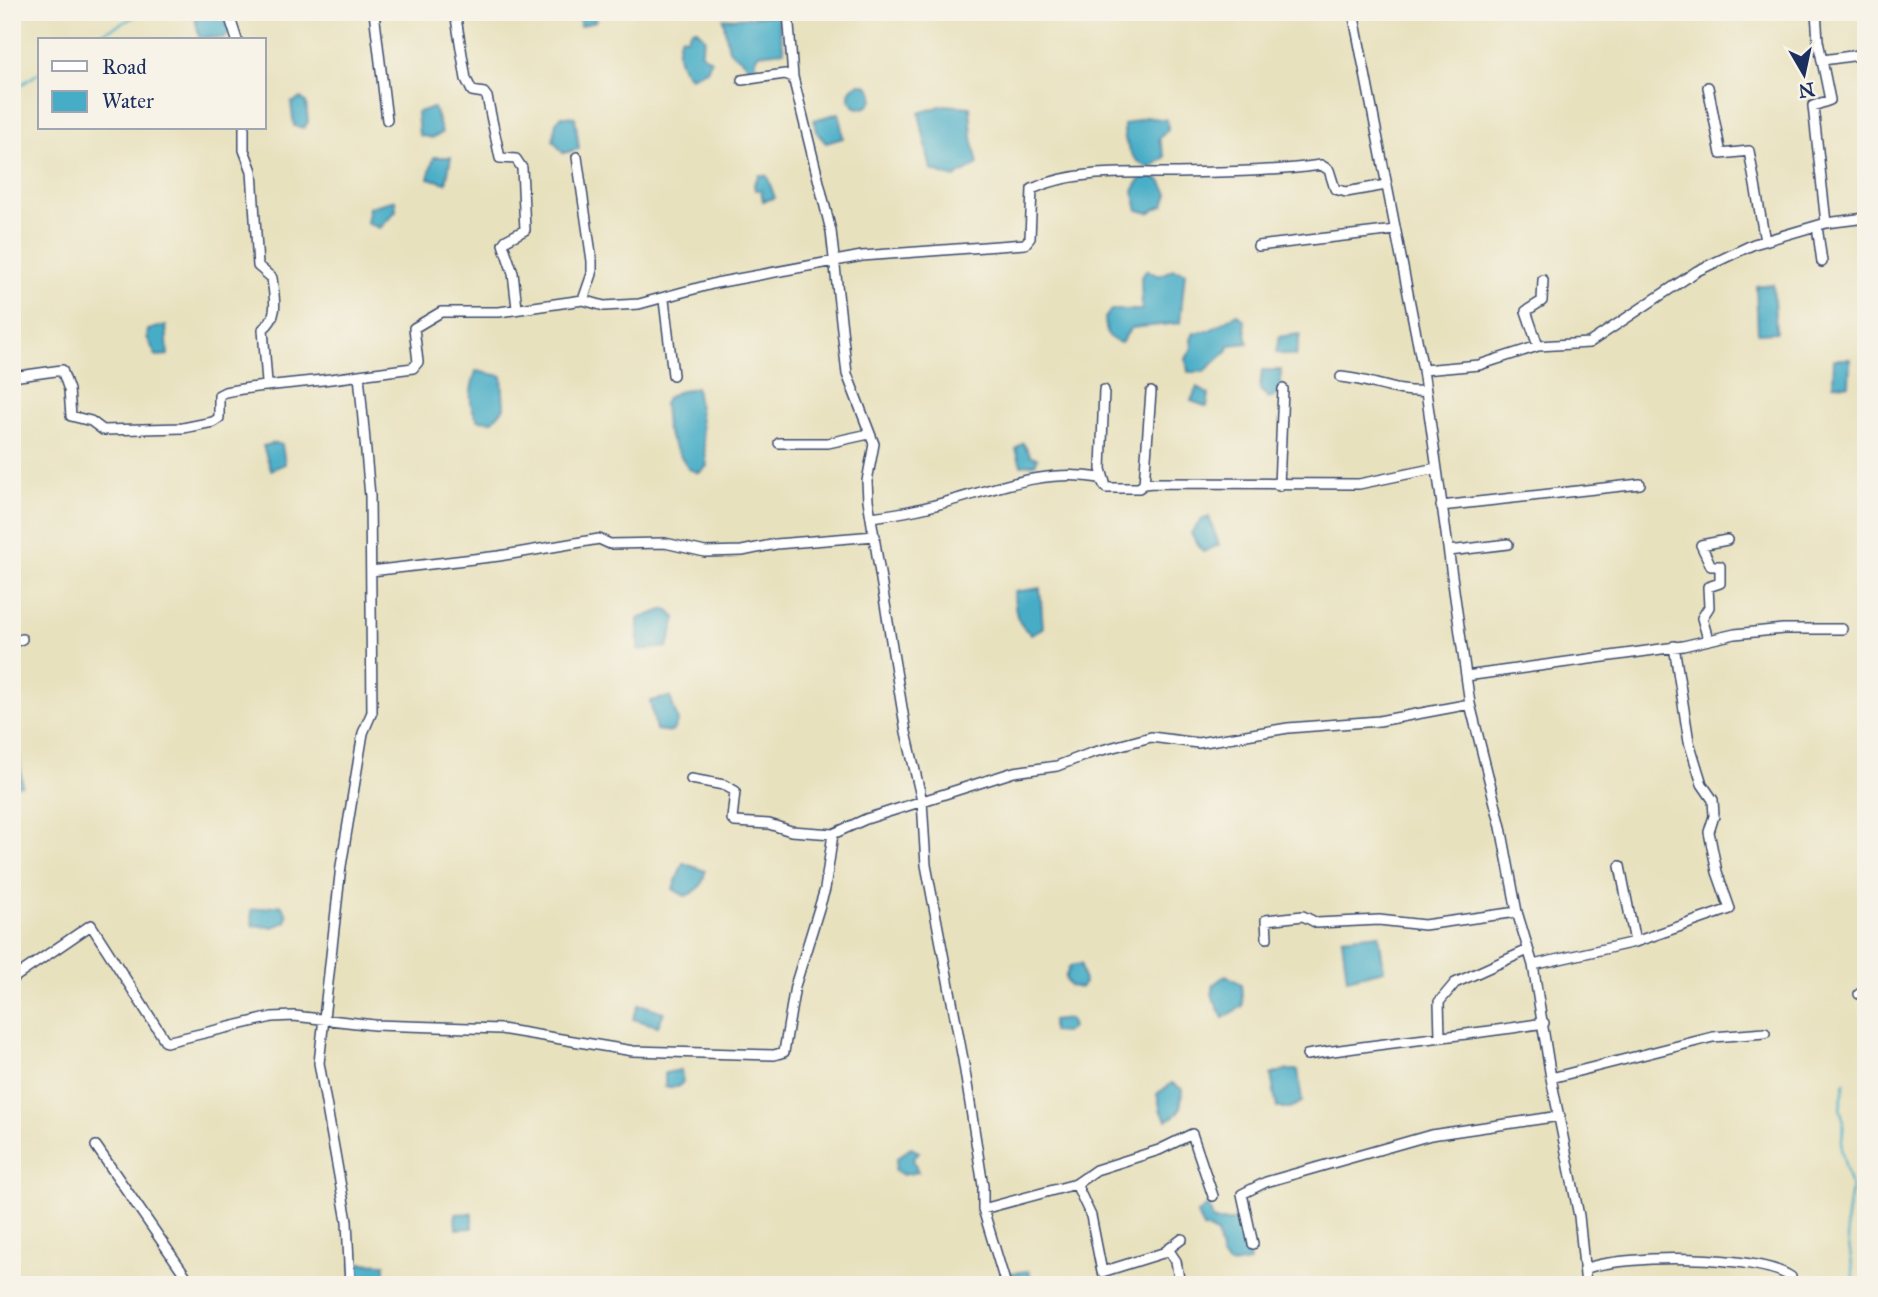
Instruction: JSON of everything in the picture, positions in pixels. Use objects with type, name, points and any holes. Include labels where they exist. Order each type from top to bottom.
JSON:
[{"type":"street","points":[[228,12],[236,38]]},
{"type":"street","points":[[374,12],[387,120]]},
{"type":"street","points":[[455,12],[466,79],[472,91],[484,93],[487,97],[500,158],[516,159],[522,168],[525,230],[503,244],[513,272],[517,308]]},
{"type":"street","points":[[788,12],[793,77],[816,161],[835,262],[847,374],[874,444],[867,481],[871,517],[906,732],[922,801],[926,865],[963,1059],[983,1186],[983,1209],[1006,1285]]},
{"type":"street","points":[[1353,12],[1423,370],[1470,704],[1501,827],[1517,912],[1533,965],[1551,1078],[1579,1216],[1586,1285]]},
{"type":"street","points":[[1816,12],[1830,100],[1813,106],[1822,262]]},
{"type":"street","points":[[1823,60],[1866,54]]},
{"type":"street","points":[[742,80],[785,74],[793,77]]},
{"type":"street","points":[[1708,87],[1721,154],[1749,151],[1765,241]]},
{"type":"street","points":[[244,130],[244,150],[252,171],[258,266],[272,278],[275,314],[272,322],[263,329],[267,383]]},
{"type":"street","points":[[577,157],[592,261],[592,274],[583,300]]},
{"type":"street","points":[[12,377],[62,370],[69,390],[71,416],[91,421],[103,430],[183,428],[214,422],[219,418],[219,395],[267,383],[317,382],[412,368],[418,362],[414,328],[442,312],[499,312],[583,300],[604,306],[664,300],[716,283],[862,257],[1025,243],[1030,238],[1032,189],[1045,183],[1098,175],[1321,165],[1329,170],[1335,189],[1346,192],[1385,185]]},
{"type":"street","points":[[1423,370],[1479,365],[1538,346],[1590,343],[1697,271],[1765,241],[1821,225],[1866,218]]},
{"type":"street","points":[[1258,246],[1395,230]]},
{"type":"street","points":[[1538,346],[1527,312],[1542,301],[1543,280]]},
{"type":"street","points":[[664,300],[673,375]]},
{"type":"street","points":[[350,1285],[347,1221],[319,1063],[341,866],[363,733],[372,712],[368,456],[359,375]]},
{"type":"street","points":[[1341,377],[1373,380],[1399,392],[1426,391]]},
{"type":"street","points":[[1279,486],[1283,389]]},
{"type":"street","points":[[1104,390],[1101,469],[1106,488]]},
{"type":"street","points":[[1144,484],[1151,392]]},
{"type":"street","points":[[779,443],[828,443],[869,434]]},
{"type":"street","points":[[1106,488],[1139,488],[1144,484],[1359,484],[1436,468]]},
{"type":"street","points":[[871,517],[915,510],[1010,483],[1050,477],[1100,478],[1106,488]]},
{"type":"street","points":[[1441,506],[1640,484]]},
{"type":"street","points":[[371,571],[499,556],[599,539],[610,544],[665,543],[705,552],[742,551],[776,544],[875,536]]},
{"type":"street","points":[[1708,639],[1702,618],[1709,607],[1708,587],[1720,583],[1720,566],[1711,566],[1701,545],[1727,540]]},
{"type":"street","points":[[1449,551],[1508,544]]},
{"type":"street","points":[[1466,676],[1783,629],[1842,629]]},
{"type":"street","points":[[1533,965],[1635,942],[1730,909],[1709,832],[1714,816],[1713,800],[1702,784],[1689,742],[1674,646]]},
{"type":"street","points":[[691,779],[724,785],[735,791],[732,820],[735,822],[769,824],[791,831],[834,834],[922,801],[1014,772],[1057,766],[1091,752],[1151,737],[1198,743],[1288,729],[1379,721],[1470,704]]},
{"type":"street","points":[[12,979],[91,925],[166,1042],[272,1017],[324,1018],[374,1025],[501,1029],[633,1051],[741,1055],[784,1052],[794,986],[825,889],[834,834]]},
{"type":"street","points":[[1620,866],[1635,942]]},
{"type":"street","points":[[1267,938],[1266,920],[1291,917],[1303,916],[1317,923],[1379,920],[1424,925],[1517,912]]},
{"type":"street","points":[[1440,1036],[1439,1002],[1455,983],[1528,950]]},
{"type":"street","points":[[1307,1055],[1440,1036],[1473,1035],[1544,1023]]},
{"type":"street","points":[[1551,1078],[1713,1037],[1765,1033]]},
{"type":"street","points":[[1253,1244],[1242,1194],[1266,1182],[1350,1161],[1388,1146],[1431,1135],[1560,1116]]},
{"type":"street","points":[[983,1209],[1076,1184],[1096,1170],[1159,1150],[1192,1134],[1213,1196]]},
{"type":"street","points":[[96,1146],[192,1285]]},
{"type":"street","points":[[1076,1184],[1091,1216],[1102,1272],[1168,1249],[1181,1238]]},
{"type":"street","points":[[1168,1249],[1176,1261],[1180,1285]]},
{"type":"street","points":[[1584,1269],[1598,1264],[1684,1258],[1771,1267],[1791,1278],[1793,1285]]},
{"type":"water","points":[[194,12],[220,12],[230,32],[223,38],[199,37]]},
{"type":"water","points":[[579,12],[596,12],[596,21],[580,26]]},
{"type":"water","points":[[777,15],[784,51],[758,54],[755,60],[759,74],[749,75],[746,63],[729,50],[723,19]]},
{"type":"water","points":[[696,29],[705,38],[701,53],[711,60],[707,70],[690,77],[680,64],[678,48],[681,37],[687,38],[690,31]]},
{"type":"water","points":[[861,84],[870,87],[873,96],[870,105],[861,108],[852,105],[849,96],[852,87]]},
{"type":"water","points":[[301,98],[306,103],[308,122],[304,128],[294,126],[291,103]]},
{"type":"water","points":[[944,105],[970,107],[972,138],[978,164],[954,178],[931,170],[919,113]]},
{"type":"water","points":[[434,108],[442,133],[432,138],[419,135],[417,112]]},
{"type":"water","points":[[839,113],[843,138],[826,143],[818,134],[814,120]]},
{"type":"water","points":[[562,116],[575,117],[579,149],[563,153],[553,140],[556,122]]},
{"type":"water","points":[[1145,117],[1167,120],[1168,129],[1159,139],[1165,157],[1150,168],[1134,157],[1124,132],[1124,125]]},
{"type":"water","points":[[434,157],[451,157],[446,183],[428,178]]},
{"type":"water","points":[[759,175],[767,176],[775,198],[763,201],[761,190],[755,190],[754,184]]},
{"type":"water","points":[[1152,177],[1161,181],[1168,194],[1164,205],[1149,213],[1138,210],[1133,191],[1141,178]]},
{"type":"water","points":[[395,200],[396,211],[380,228],[367,223],[369,207]]},
{"type":"water","points":[[1173,269],[1185,272],[1180,323],[1131,328],[1121,343],[1110,337],[1105,318],[1111,310],[1142,310],[1141,277],[1147,270],[1159,276]]},
{"type":"water","points":[[1773,284],[1776,332],[1758,333],[1756,286]]},
{"type":"water","points":[[1237,314],[1244,320],[1248,343],[1229,345],[1228,350],[1204,372],[1188,372],[1186,359],[1192,348],[1191,339],[1194,333],[1210,330]]},
{"type":"water","points":[[166,325],[168,355],[156,356],[147,337],[148,330]]},
{"type":"water","points":[[1300,334],[1296,356],[1276,353],[1279,337]]},
{"type":"water","points":[[1834,359],[1850,359],[1849,385],[1833,384]]},
{"type":"water","points":[[1262,370],[1281,370],[1280,393],[1269,398],[1260,390]]},
{"type":"water","points":[[476,371],[502,376],[504,408],[493,421],[478,420],[472,408],[471,390]]},
{"type":"water","points":[[696,387],[707,466],[699,473],[689,469],[673,444],[666,428],[664,404],[667,398],[675,393]]},
{"type":"water","points":[[1197,387],[1209,395],[1207,407],[1191,401]]},
{"type":"water","points":[[275,443],[282,445],[285,464],[271,470],[263,446]]},
{"type":"water","points":[[1023,443],[1031,456],[1038,458],[1035,464],[1021,465],[1016,449]]},
{"type":"water","points":[[1209,517],[1219,545],[1203,552],[1191,534],[1201,520]]},
{"type":"water","points":[[1040,588],[1043,628],[1031,634],[1019,621],[1014,592]]},
{"type":"water","points":[[666,609],[676,618],[668,647],[638,650],[638,619]]},
{"type":"water","points":[[670,697],[678,721],[672,732],[656,730],[650,701]]},
{"type":"water","points":[[12,755],[19,755],[22,785],[12,786]]},
{"type":"water","points":[[683,863],[705,871],[700,887],[685,896],[673,889]]},
{"type":"water","points":[[281,905],[287,915],[286,922],[273,927],[253,926],[251,910]]},
{"type":"water","points":[[1379,934],[1384,970],[1347,979],[1342,938]]},
{"type":"water","points":[[1081,964],[1084,983],[1080,988],[1070,986],[1065,978],[1070,966]]},
{"type":"water","points":[[1226,975],[1241,984],[1243,1006],[1223,1018],[1212,996],[1214,984]]},
{"type":"water","points":[[639,1004],[664,1012],[658,1026],[633,1019]]},
{"type":"water","points":[[1069,1019],[1072,1027],[1065,1033],[1052,1032],[1052,1021]]},
{"type":"water","points":[[681,1070],[683,1082],[678,1087],[665,1087],[665,1073]]},
{"type":"water","points":[[1285,1070],[1298,1070],[1302,1102],[1290,1108],[1277,1108],[1271,1075]]},
{"type":"water","points":[[1172,1083],[1182,1089],[1181,1104],[1176,1115],[1167,1120],[1161,1112],[1157,1094]]},
{"type":"water","points":[[911,1148],[919,1152],[913,1159],[918,1172],[903,1175],[895,1170],[897,1158]]},
{"type":"water","points":[[1209,1205],[1213,1221],[1239,1221],[1247,1239],[1250,1262],[1230,1265],[1222,1257],[1217,1233],[1203,1228],[1197,1214]]},
{"type":"water","points":[[472,1213],[472,1228],[456,1229],[455,1214]]},
{"type":"water","points":[[352,1263],[385,1264],[385,1283],[354,1283]]},
{"type":"water","points":[[1029,1271],[1033,1284],[1013,1285],[1011,1273]]},
{"type":"waterway","points":[[93,38],[144,12]]},
{"type":"waterway","points":[[12,91],[38,73]]},
{"type":"waterway","points":[[1845,1082],[1840,1108],[1844,1122],[1841,1149],[1851,1188],[1846,1225],[1855,1285]]}]
